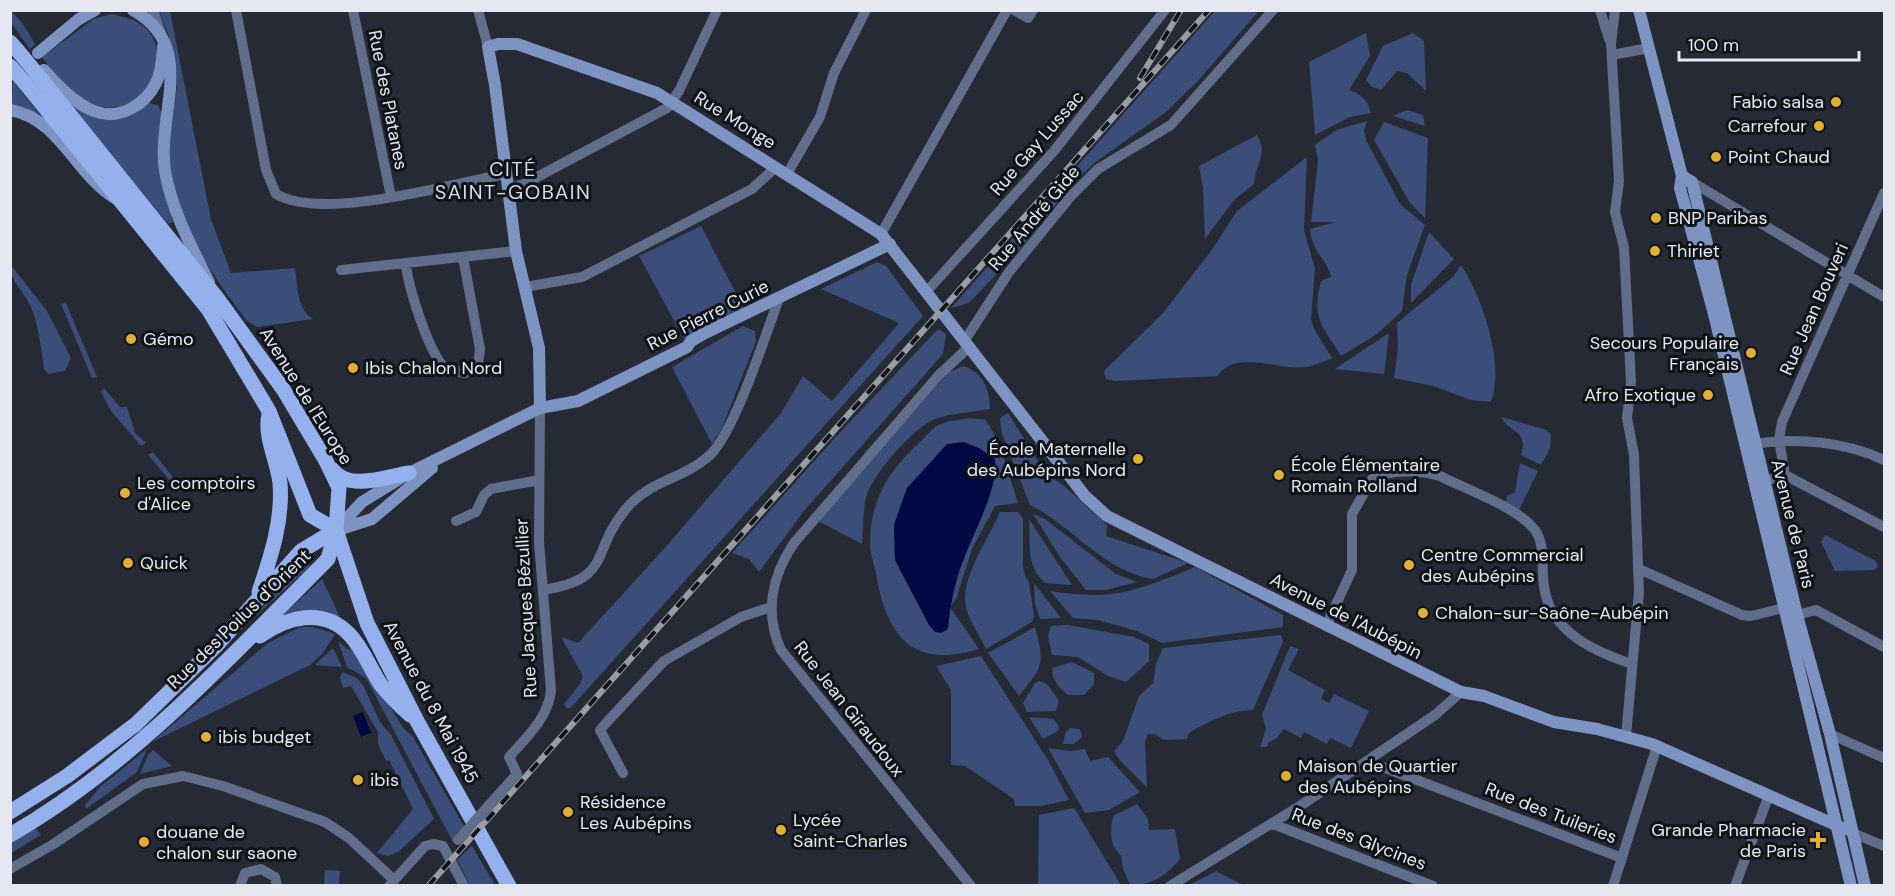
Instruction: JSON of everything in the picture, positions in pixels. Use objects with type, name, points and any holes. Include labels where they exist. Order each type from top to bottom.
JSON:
[{"type":"main road","name":"Avenue de l'Europe","points":[[10,66],[36,76],[218,298],[258,351],[326,461],[339,488],[336,530],[310,514],[269,411],[208,309],[124,203],[36,76],[14,46]]},
{"type":"main road","points":[[256,601],[276,541],[280,507],[276,461],[266,428],[269,411]]},
{"type":"main road","points":[[326,461],[338,477],[347,481],[409,473]]},
{"type":"main road","name":"Rue des Poilus d'Orient","points":[[10,812],[67,776],[136,724],[216,646],[301,551],[336,530]]},
{"type":"main road","name":"Rue des Poilus d'Orient","points":[[10,835],[101,774],[225,660],[328,559],[336,530]]},
{"type":"main road","name":"Avenue du 8 Mai 1945","points":[[336,530],[367,624],[417,722],[508,885]]},
{"type":"main road","points":[[225,660],[273,626],[292,618],[320,618],[340,626],[350,634],[382,686],[417,722]]},
{"type":"street","points":[[38,53],[79,18],[95,10]]},
{"type":"street","points":[[36,76],[94,111],[121,112],[140,104],[156,83],[164,42],[145,17],[133,10]]},
{"type":"street","points":[[153,10],[172,75],[165,143],[165,168],[170,192],[176,215],[218,298]]},
{"type":"street","points":[[236,10],[271,186],[276,195],[296,201],[339,202],[391,197],[506,174]]},
{"type":"street","name":"Rue des Platanes","points":[[353,10],[391,197]]},
{"type":"street","points":[[478,10],[488,47]]},
{"type":"street","points":[[508,189],[524,184],[660,114],[672,101],[717,10]]},
{"type":"street","points":[[525,287],[582,277],[734,199],[782,171],[820,117],[834,73],[866,10]]},
{"type":"street","points":[[881,234],[1006,10]]},
{"type":"street","points":[[1014,10],[1028,18],[1033,10]]},
{"type":"street","name":"Rue Gay Lussac","points":[[927,291],[1054,151],[1165,10]]},
{"type":"street","name":"Rue André Gide","points":[[968,343],[1009,272],[1071,196],[1098,169],[1171,125],[1273,10]]},
{"type":"street","points":[[1600,10],[1611,44]]},
{"type":"street","points":[[1615,10],[1611,44],[1619,181],[1615,212],[1624,248],[1631,382],[1627,418],[1634,455],[1639,569],[1626,736]]},
{"type":"street","name":"Avenue de Paris","points":[[1639,10],[1687,179],[1797,615],[1830,734],[1851,885]]},
{"type":"street","name":"Rue Monge","points":[[488,47],[509,44],[527,47],[657,93],[672,101],[881,234],[927,291]]},
{"type":"street","name":"Rue Jacques Bézullier","points":[[446,852],[517,774],[509,757],[527,737],[549,703],[539,480],[539,348],[516,251],[488,47]]},
{"type":"street","points":[[1612,55],[1648,48]]},
{"type":"street","points":[[10,110],[40,122],[101,190],[124,203]]},
{"type":"street","points":[[1687,179],[1884,297]]},
{"type":"street","name":"Avenue de Paris","points":[[1687,179],[1680,188],[1715,318],[1784,608],[1845,829],[1865,885]]},
{"type":"street","name":"Rue Jean Bouveri","points":[[1779,440],[1782,422],[1884,193]]},
{"type":"street","name":"Rue Pierre Curie","points":[[442,459],[540,408],[578,401],[598,392],[687,347],[691,341],[705,333],[890,244]]},
{"type":"street","points":[[341,270],[516,251]]},
{"type":"street","points":[[406,264],[408,280],[434,354],[446,369],[465,373],[478,364],[480,349],[463,257]]},
{"type":"street","name":"Avenue de l'Aubépin","points":[[927,291],[1095,507],[1123,525],[1461,692],[1484,696],[1554,722],[1626,736],[1657,746],[1845,829]]},
{"type":"street","points":[[543,590],[570,585],[588,575],[597,566],[615,524],[636,498],[648,488],[698,464],[721,443],[779,298]]},
{"type":"street","name":"Rue Jean Giraudoux","points":[[968,343],[794,543],[779,569],[771,607],[775,637],[794,669],[971,885]]},
{"type":"street","points":[[1779,440],[1785,475]]},
{"type":"street","points":[[1755,444],[1779,440],[1854,447],[1884,460]]},
{"type":"street","points":[[336,530],[362,502],[409,473],[442,459]]},
{"type":"street","points":[[336,530],[372,519],[442,459]]},
{"type":"street","points":[[1326,626],[1352,570],[1352,514],[1372,479],[1390,473],[1426,473],[1440,476],[1515,513],[1530,525],[1540,541],[1543,587],[1549,608],[1556,619],[1581,644],[1632,664]]},
{"type":"street","points":[[1764,481],[1785,475],[1884,527]]},
{"type":"street","points":[[456,521],[476,512],[484,495],[491,489],[539,480]]},
{"type":"street","points":[[1639,569],[1742,615],[1751,616],[1784,608]]},
{"type":"street","points":[[623,773],[600,730],[607,722],[664,661],[741,617],[771,607]]},
{"type":"street","points":[[1797,615],[1816,610],[1884,647]]},
{"type":"street","points":[[1170,885],[1273,824],[1435,715],[1461,692]]},
{"type":"street","points":[[1830,734],[1884,758]]},
{"type":"street","points":[[1613,885],[1657,746]]},
{"type":"street","name":"Rue des Tuileries","points":[[1367,761],[1622,858]]},
{"type":"street","points":[[10,869],[52,845],[143,784],[183,776],[223,786],[325,822],[349,838],[391,883],[425,846],[433,844],[443,846],[464,885]]},
{"type":"street","points":[[1735,885],[1769,795]]},
{"type":"street","name":"Rue des Glycines","points":[[1273,824],[1433,885]]},
{"type":"street","points":[[1845,829],[1884,846]]},
{"type":"street","points":[[240,885],[245,873],[261,869],[275,877],[278,885]]},
{"type":"shaded area","points":[[11,10],[35,44],[30,49],[11,23]]},
{"type":"shaded area","points":[[159,11],[170,11],[211,219],[231,273],[295,268],[303,309],[313,319],[257,327],[247,321],[207,265],[186,225],[172,181],[169,158],[177,71]]},
{"type":"shaded area","points":[[1215,11],[1259,11],[1197,82],[1166,112],[1097,161],[1074,182],[1020,249],[969,303],[951,308]]},
{"type":"shaded area","points":[[112,14],[142,25],[153,37],[157,53],[155,70],[149,85],[137,98],[122,106],[104,107],[83,99],[71,90],[42,57],[94,19]]},
{"type":"shaded area","points":[[1366,33],[1370,56],[1349,90],[1363,98],[1371,113],[1350,117],[1315,135],[1309,62]]},
{"type":"shaded area","points":[[1413,33],[1424,41],[1426,91],[1407,73],[1397,71],[1381,90],[1372,87],[1366,80],[1383,46]]},
{"type":"shaded area","points":[[13,81],[41,116],[11,105]]},
{"type":"shaded area","points":[[64,98],[105,118],[148,103],[158,105],[162,114],[165,193],[173,222],[168,224]]},
{"type":"shaded area","points":[[1407,110],[1423,115],[1425,126],[1393,116]]},
{"type":"shaded area","points":[[1367,121],[1364,131],[1366,140],[1400,204],[1425,225],[1407,275],[1402,311],[1377,334],[1341,356],[1320,322],[1318,314],[1318,294],[1321,281],[1331,277],[1316,250],[1310,229],[1336,222],[1311,222],[1318,161],[1315,145],[1336,130]]},
{"type":"shaded area","points":[[1384,122],[1428,138],[1425,218],[1410,203],[1374,140]]},
{"type":"shaded area","points":[[1257,135],[1262,154],[1254,184],[1234,200],[1205,239],[1203,188],[1199,166]]},
{"type":"shaded area","points":[[1307,157],[1304,230],[1315,269],[1311,318],[1314,329],[1332,358],[1306,367],[1258,362],[1235,363],[1218,376],[1115,381],[1106,379],[1104,371],[1163,313],[1211,251],[1237,211]]},
{"type":"shaded area","points":[[701,226],[744,309],[684,339],[639,256]]},
{"type":"shaded area","points":[[1429,232],[1454,259],[1411,303],[1411,285]]},
{"type":"shaded area","points":[[877,262],[886,266],[923,316],[575,703],[570,708],[566,708],[564,704],[580,684],[583,676],[561,637],[578,643],[663,550],[781,413],[803,376],[832,401],[899,323],[821,289]]},
{"type":"shaded area","points":[[11,265],[47,311],[71,358],[65,371],[48,374],[44,369],[34,315],[13,277]]},
{"type":"shaded area","points":[[1461,265],[1477,295],[1490,332],[1495,369],[1495,387],[1491,402],[1471,400],[1433,386],[1394,378],[1398,348],[1397,323],[1453,277]]},
{"type":"shaded area","points":[[66,303],[97,377],[92,378],[61,304]]},
{"type":"shaded area","points":[[743,326],[755,331],[756,341],[722,428],[712,444],[672,367]]},
{"type":"shaded area","points":[[938,329],[946,334],[943,354],[803,512],[759,572],[749,559],[732,553],[832,441]]},
{"type":"shaded area","points":[[1389,333],[1384,374],[1335,369]]},
{"type":"shaded area","points":[[963,366],[976,373],[984,383],[989,395],[990,409],[935,419],[916,432],[894,453],[884,465],[866,498],[862,544],[818,521],[949,372]]},
{"type":"shaded area","points":[[104,388],[120,407],[127,407],[135,433],[146,443],[141,446],[111,411],[101,392]]},
{"type":"shaded area","points":[[1008,413],[1046,474],[1063,485],[1107,525],[1106,536],[1188,563],[1153,579],[1136,575],[1104,558],[1060,524],[1030,505],[1002,434],[1000,418]]},
{"type":"shaded area","points":[[1501,417],[1547,430],[1551,435],[1550,448],[1541,465],[1521,455],[1523,447],[1520,436]]},
{"type":"shaded area","points":[[969,418],[986,420],[999,443],[1018,503],[995,506],[972,549],[956,599],[951,605],[966,552],[996,477],[907,488],[894,525],[895,560],[929,625],[948,629],[951,608],[979,649],[956,654],[931,654],[908,644],[894,628],[889,618],[881,598],[871,553],[873,513],[891,474],[929,433],[938,425]]},
{"type":"shaded area","points":[[964,442],[981,449],[995,459],[995,472],[989,498],[957,577],[948,629],[941,633],[935,632],[929,625],[895,560],[894,525],[907,488],[947,444]]},
{"type":"shaded area","points":[[153,452],[182,489],[179,491],[148,455]]},
{"type":"shaded area","points":[[1520,463],[1538,471],[1519,510],[1505,502],[1508,495],[1515,492]]},
{"type":"shaded area","points":[[1000,512],[1018,512],[1023,519],[1023,566],[1029,582],[1034,616],[1032,622],[986,649],[970,618],[965,596],[971,571]]},
{"type":"shaded area","points":[[1033,514],[1045,519],[1116,574],[1137,582],[1106,590],[1086,590],[1060,557]]},
{"type":"shaded area","points":[[1029,519],[1072,585],[1045,583],[1039,576],[1030,553]]},
{"type":"shaded area","points":[[1825,535],[1876,561],[1878,566],[1875,570],[1835,571],[1821,542]]},
{"type":"shaded area","points":[[306,560],[310,566],[253,619],[280,585]]},
{"type":"shaded area","points":[[1195,567],[1283,615],[1283,627],[1162,643],[1137,631],[1098,620],[1073,618],[1050,591],[1092,595],[1125,592]]},
{"type":"shaded area","points":[[322,579],[341,619],[305,611],[283,615]]},
{"type":"shaded area","points":[[1034,583],[1061,618],[1040,619],[1035,604]]},
{"type":"shaded area","points":[[1068,625],[1134,637],[1149,644],[1149,661],[1126,682],[1108,676],[1078,657],[1052,655],[1048,636],[1051,626]]},
{"type":"shaded area","points":[[300,627],[313,627],[335,634],[323,653],[310,665],[152,742],[268,643]]},
{"type":"shaded area","points":[[1035,627],[1040,649],[1040,664],[1033,678],[1019,696],[988,653]]},
{"type":"shaded area","points":[[1281,635],[1283,642],[1253,710],[1220,717],[1189,733],[1187,739],[1164,740],[1155,734],[1148,734],[1145,741],[1147,788],[1124,765],[1114,751],[1123,741],[1139,696],[1153,683],[1156,664],[1163,648]]},
{"type":"shaded area","points":[[338,641],[347,649],[355,650],[404,729],[413,737],[465,828],[453,842],[366,678],[347,667]]},
{"type":"shaded area","points":[[1290,646],[1299,649],[1288,670],[1325,690],[1321,699],[1329,703],[1334,694],[1369,711],[1351,748],[1330,738],[1327,744],[1304,732],[1301,738],[1284,729],[1277,738],[1268,743],[1267,747],[1260,747],[1266,729],[1262,715]]},
{"type":"shaded area","points":[[333,648],[342,667],[315,665]]},
{"type":"shaded area","points":[[981,656],[1048,760],[1069,800],[1041,806],[1015,806],[1014,799],[965,766],[951,765],[951,690],[936,666]]},
{"type":"shaded area","points":[[1072,662],[1094,673],[1094,684],[1084,695],[1068,695],[1054,680],[1052,668]]},
{"type":"shaded area","points":[[342,672],[357,678],[363,685],[380,722],[391,735],[434,819],[398,852],[388,856],[377,853],[413,809],[389,760],[386,761],[378,744],[378,732],[351,686],[343,688],[340,678]]},
{"type":"shaded area","points":[[1040,681],[1047,684],[1059,701],[1056,711],[1027,712],[1023,703],[1035,683]]},
{"type":"shaded area","points":[[363,712],[371,733],[361,737],[353,716]]},
{"type":"shaded area","points":[[1029,717],[1054,719],[1059,727],[1058,731],[1043,739]]},
{"type":"shaded area","points":[[1070,728],[1080,729],[1082,737],[1074,744],[1063,744],[1065,734]]},
{"type":"shaded area","points":[[1048,748],[1071,751],[1085,749],[1090,761],[1108,757],[1140,792],[1109,810],[1085,813]]},
{"type":"shaded area","points":[[147,749],[137,772],[86,809],[85,805],[101,786]]},
{"type":"shaded area","points":[[153,750],[172,766],[140,774],[148,755]]},
{"type":"shaded area","points":[[1137,804],[1148,819],[1149,830],[1175,829],[1180,859],[1158,878],[1145,884],[1130,885],[1123,869],[1121,856],[1112,842],[1111,827],[1113,816]]},
{"type":"shaded area","points":[[1074,808],[1121,885],[1038,885],[1039,815]]},
{"type":"shaded area","points":[[35,827],[41,835],[11,853],[10,841]]},
{"type":"shaded area","points":[[472,846],[495,885],[470,885],[457,860]]},
{"type":"shaded area","points":[[325,870],[340,871],[339,885],[324,885]]},
{"type":"shaded area","points":[[1216,871],[1243,885],[1189,885]]},
{"type":"railway","points":[[1140,78],[1181,10]]},
{"type":"railway","points":[[428,886],[1209,10]]},
{"type":"place","name":"Fabio salsa","points":[[1836,102]]},
{"type":"place","name":"Carrefour","points":[[1819,126]]},
{"type":"place","name":"Point Chaud","points":[[1716,157]]},
{"type":"place","name":"BNP Paribas","points":[[1656,218]]},
{"type":"place","name":"Thiriet","points":[[1655,251]]},
{"type":"place","name":"Gémo","points":[[131,339]]},
{"type":"place","name":"Secours Populaire Français","points":[[1751,353]]},
{"type":"place","name":"Ibis Chalon Nord","points":[[353,368]]},
{"type":"place","name":"Afro Exotique","points":[[1708,395]]},
{"type":"place","name":"École Maternelle des Aubépins Nord","points":[[1138,459]]},
{"type":"place","name":"École Élémentaire Romain Rolland","points":[[1279,475]]},
{"type":"place","name":"Les comptoirs d'Alice","points":[[125,493]]},
{"type":"place","name":"Quick","points":[[128,563]]},
{"type":"place","name":"Centre Commercial des Aubépins","points":[[1409,565]]},
{"type":"place","name":"Chalon-sur-Saône-Aubépin","points":[[1423,613]]},
{"type":"place","name":"ibis budget","points":[[206,737]]},
{"type":"place","name":"Maison de Quartier des Aubépins","points":[[1286,776]]},
{"type":"place","name":"ibis","points":[[358,780]]},
{"type":"place","name":"Résidence Les Aubépins","points":[[568,812]]},
{"type":"place","name":"Lycée Saint-Charles","points":[[781,830]]},
{"type":"place","name":"Grande Pharmacie de Paris","points":[[1818,840]]},
{"type":"place","name":"douane de chalon sur saone","points":[[144,842]]},
{"type":"district","name":"CITÉ SAINT-GOBAIN","points":[[513,180]]}]
